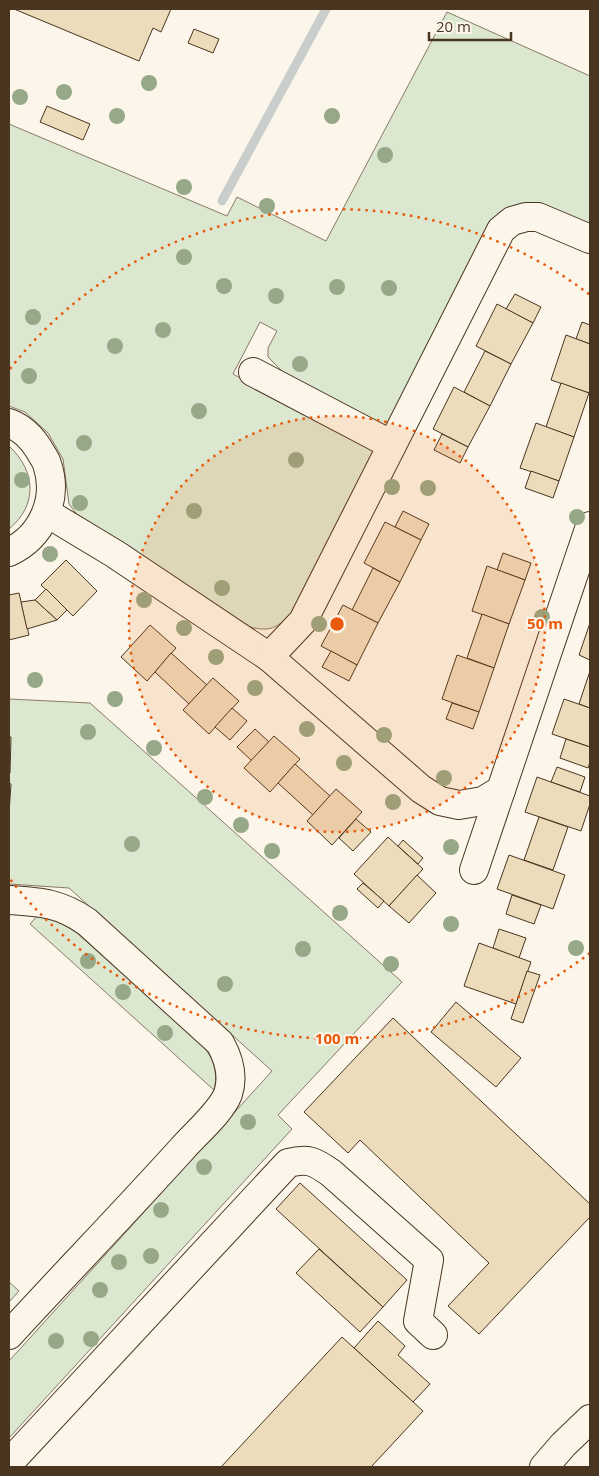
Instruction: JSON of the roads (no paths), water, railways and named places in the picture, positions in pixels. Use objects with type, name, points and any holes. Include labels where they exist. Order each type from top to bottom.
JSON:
[{"type":"street","points":[[269,657],[302,621],[500,230],[512,221],[526,217],[538,217],[590,239]]},
{"type":"street","points":[[253,372],[392,445]]},
{"type":"street","points":[[9,423],[17,426],[35,442],[47,464],[52,488],[47,513],[36,532],[19,548],[9,552]]},
{"type":"street","points":[[47,513],[115,554],[269,657],[421,789],[440,801],[459,805],[483,800],[501,790]]},
{"type":"street","points":[[474,870],[590,526]]},
{"type":"street","points":[[9,900],[55,905],[74,913],[87,922],[220,1043],[227,1056],[231,1074],[228,1094],[217,1112],[9,1335]]},
{"type":"street","points":[[9,1464],[288,1163],[303,1160],[318,1164],[429,1260],[418,1321],[434,1335]]},
{"type":"street","points":[[544,1467],[563,1445],[590,1419]]},
{"type":"waterway","points":[[222,201],[326,9]]}]
